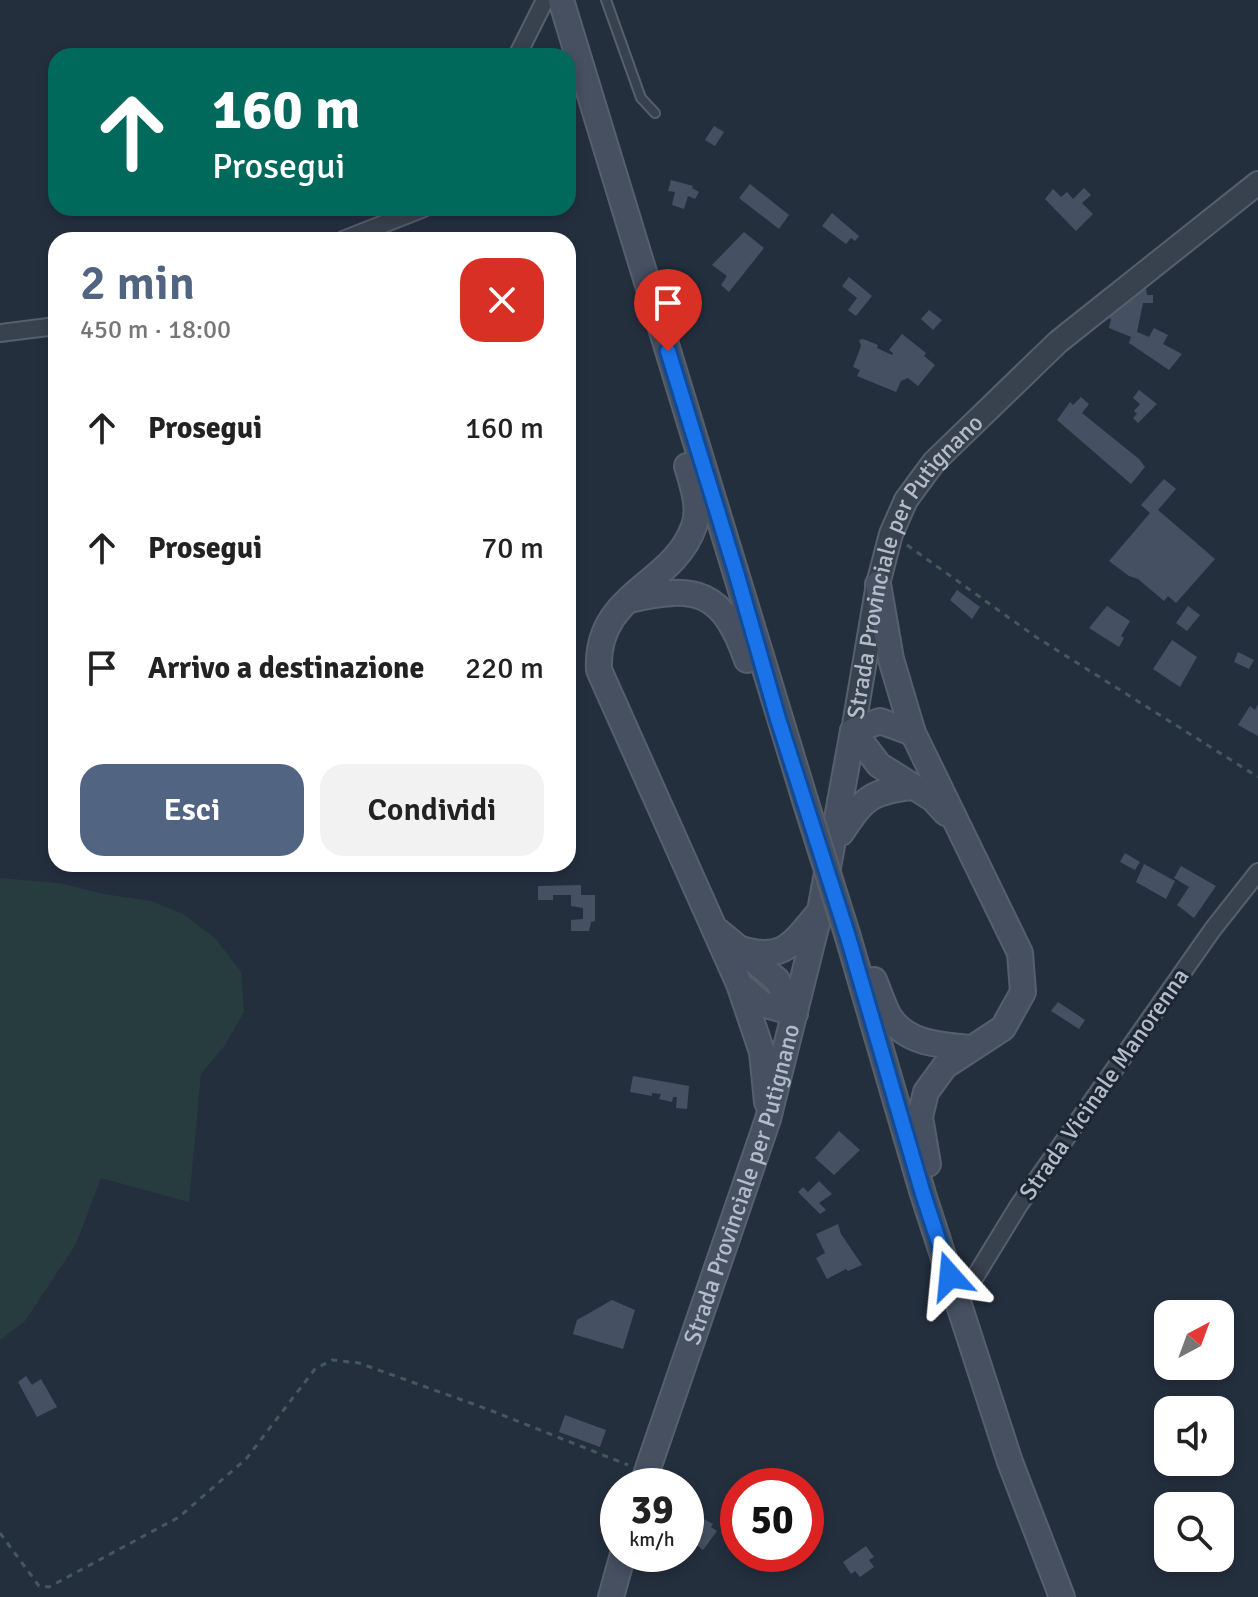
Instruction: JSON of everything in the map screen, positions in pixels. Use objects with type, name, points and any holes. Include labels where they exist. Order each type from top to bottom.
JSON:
[{"type":"main road","points":[[564,9],[576,48]]},
{"type":"main road","points":[[576,48],[778,719],[849,941],[923,1194],[1010,1462],[1062,1597]]},
{"type":"main road","points":[[687,412],[682,446],[696,497],[695,524],[681,552],[627,600],[607,623],[598,649],[599,670],[739,984],[762,1052],[768,1119]]},
{"type":"main road","points":[[878,584],[891,659],[913,733],[1020,953],[1023,992],[1003,1028],[945,1066],[926,1092],[920,1117],[928,1164],[923,1194]]},
{"type":"main road","points":[[627,600],[661,592],[695,592],[720,608],[737,632],[754,680],[778,719]]},
{"type":"main road","points":[[913,733],[880,721],[853,731],[879,765],[933,799],[956,824]]},
{"type":"main road","name":"Strada Provinciale per Putignano","points":[[648,1468],[768,1119],[820,911],[853,731]]},
{"type":"main road","points":[[835,842],[858,807],[881,790],[911,787]]},
{"type":"main road","points":[[738,948],[763,956],[781,951],[797,939],[820,911]]},
{"type":"main road","points":[[713,927],[777,980],[795,1013]]},
{"type":"main road","points":[[849,941],[873,976],[890,1018],[916,1039],[970,1048]]},
{"type":"main road","points":[[739,984],[762,1004],[795,1013]]},
{"type":"main road","points":[[611,1597],[618,1572]]},
{"type":"street","points":[[521,48],[545,0]]},
{"type":"street","name":"Strada Provinciale per Putignano","points":[[853,731],[878,584],[891,534],[906,500],[934,462],[1046,353],[1258,183]]},
{"type":"street","points":[[363,232],[404,216]]},
{"type":"street","points":[[0,333],[48,327]]},
{"type":"street","name":"Strada Vicinale Manorenna","points":[[959,1303],[1019,1205],[1213,929],[1258,872]]},
{"type":"lane","points":[[606,0],[641,98],[655,113]]},
{"type":"path","points":[[891,534],[1036,637],[1258,777]]},
{"type":"path","points":[[0,1533],[39,1586],[49,1587],[179,1517],[246,1459],[315,1369],[332,1360],[359,1363],[487,1409],[619,1468]]},
{"type":"green space","points":[[0,878],[59,883],[151,901],[183,914],[216,939],[241,972],[244,1012],[225,1045],[201,1074],[189,1202],[101,1178],[76,1244],[25,1321],[0,1340]]},
{"type":"building","points":[[714,126],[724,132],[715,146],[705,140]]},
{"type":"building","points":[[671,180],[693,186],[699,192],[695,199],[688,196],[684,209],[672,205],[675,192],[668,191]]},
{"type":"building","points":[[750,184],[789,215],[779,229],[739,198]]},
{"type":"building","points":[[1084,188],[1091,195],[1082,203],[1093,214],[1076,231],[1045,199],[1053,189],[1061,197],[1067,192],[1073,199]]},
{"type":"building","points":[[832,213],[859,236],[855,241],[851,238],[846,244],[822,226]]},
{"type":"building","points":[[744,232],[764,248],[729,292],[721,285],[727,276],[712,265]]},
{"type":"building","points":[[849,277],[872,296],[856,316],[848,310],[857,298],[842,286]]},
{"type":"building","points":[[1146,288],[1147,295],[1153,295],[1153,303],[1143,303],[1137,332],[1149,337],[1154,328],[1168,335],[1163,344],[1182,354],[1169,370],[1129,343],[1131,337],[1109,328],[1111,319],[1106,317]]},
{"type":"building","points":[[929,310],[942,320],[933,330],[921,319]]},
{"type":"building","points":[[902,334],[926,353],[924,356],[935,365],[918,386],[908,378],[901,381],[896,392],[857,376],[860,370],[853,367],[861,346],[859,340],[878,345],[877,348],[892,355],[889,350]]},
{"type":"building","points":[[1139,390],[1157,404],[1138,423],[1133,418],[1140,404],[1133,398]]},
{"type":"building","points":[[1081,397],[1089,404],[1082,413],[1145,467],[1131,484],[1057,420],[1070,402],[1073,405]]},
{"type":"building","points":[[1164,479],[1176,489],[1158,510],[1215,559],[1176,603],[1168,596],[1164,601],[1138,579],[1109,561],[1150,513],[1141,505]]},
{"type":"building","points":[[957,590],[980,607],[972,619],[950,600]]},
{"type":"building","points":[[1107,606],[1130,621],[1121,636],[1124,638],[1119,647],[1089,628]]},
{"type":"building","points":[[1188,606],[1200,615],[1187,631],[1176,623]]},
{"type":"building","points":[[1172,640],[1197,657],[1180,687],[1153,669]]},
{"type":"building","points":[[1238,652],[1254,660],[1249,669],[1234,662]]},
{"type":"building","points":[[1258,704],[1258,736],[1238,725],[1250,706],[1255,710]]},
{"type":"building","points":[[1125,853],[1140,862],[1135,870],[1120,862]]},
{"type":"building","points":[[1144,864],[1175,881],[1166,899],[1136,882]]},
{"type":"building","points":[[1181,866],[1216,886],[1194,918],[1177,905],[1189,887],[1174,878]]},
{"type":"building","points":[[581,885],[581,895],[595,895],[595,921],[591,922],[589,931],[571,931],[571,920],[583,919],[583,908],[571,906],[571,895],[553,895],[553,900],[538,900],[538,886]]},
{"type":"building","points":[[1058,1002],[1085,1020],[1079,1029],[1051,1011]]},
{"type":"building","points":[[633,1076],[689,1086],[687,1109],[676,1108],[677,1097],[673,1097],[672,1102],[659,1099],[661,1094],[652,1093],[652,1096],[630,1092]]},
{"type":"building","points":[[839,1131],[860,1150],[834,1175],[815,1158]]},
{"type":"building","points":[[819,1181],[832,1194],[819,1203],[826,1210],[820,1214],[798,1192],[803,1187],[808,1192]]},
{"type":"building","points":[[838,1224],[841,1234],[862,1265],[827,1279],[816,1258],[825,1253],[816,1234]]},
{"type":"building","points":[[612,1300],[635,1310],[623,1349],[573,1334],[577,1320]]},
{"type":"building","points":[[26,1376],[32,1385],[41,1379],[57,1407],[37,1417],[18,1382]]},
{"type":"building","points":[[565,1415],[606,1430],[600,1447],[559,1432]]},
{"type":"building","points":[[704,1519],[713,1524],[711,1527],[717,1531],[704,1549]]},
{"type":"building","points":[[866,1546],[874,1557],[869,1560],[874,1567],[860,1577],[855,1571],[851,1574],[843,1562]]},
{"type":"route","points":[[668,351],[950,1276]]}]
